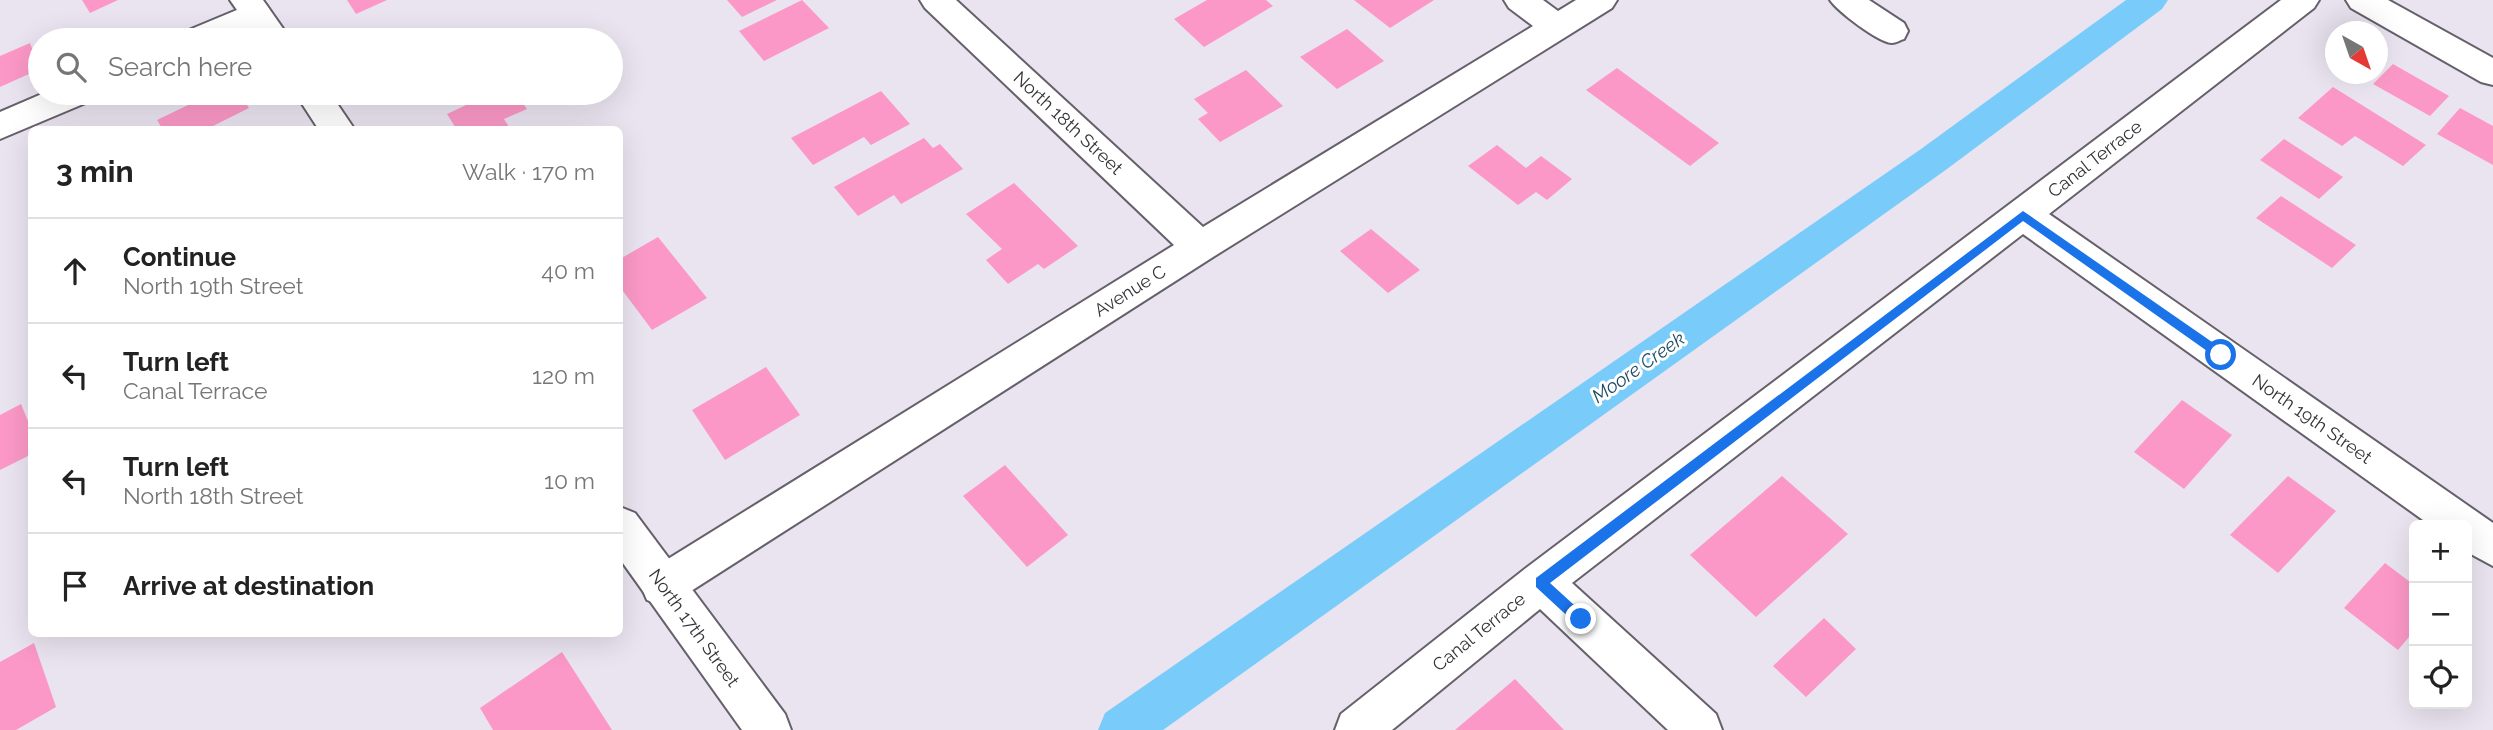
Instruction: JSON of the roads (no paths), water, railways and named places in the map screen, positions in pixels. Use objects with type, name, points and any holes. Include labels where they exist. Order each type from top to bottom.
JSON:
[{"type":"street","name":"North 18th Street","points":[[936,0],[1200,247]]},
{"type":"street","points":[[1520,0],[1557,27]]},
{"type":"street","name":"Avenue C","points":[[662,586],[1200,247],[1601,0]]},
{"type":"street","points":[[1846,0],[1892,31]]},
{"type":"street","name":"Canal Terrace","points":[[1357,730],[1541,583],[2302,0]]},
{"type":"street","points":[[2362,0],[2493,73]]},
{"type":"street","points":[[216,28],[251,7],[266,28]]},
{"type":"street","points":[[0,126],[48,105]]},
{"type":"street","points":[[320,105],[335,126]]},
{"type":"street","name":"North 19th Street","points":[[2023,215],[2455,520]]},
{"type":"street","name":"North 17th Street","points":[[623,530],[769,730]]},
{"type":"street","name":"North 19th Street","points":[[2472,532],[2493,547]]},
{"type":"street","points":[[1541,583],[1700,730]]},
{"type":"waterway","name":"Moore Creek","points":[[1122,730],[1934,159],[2150,0]]}]
